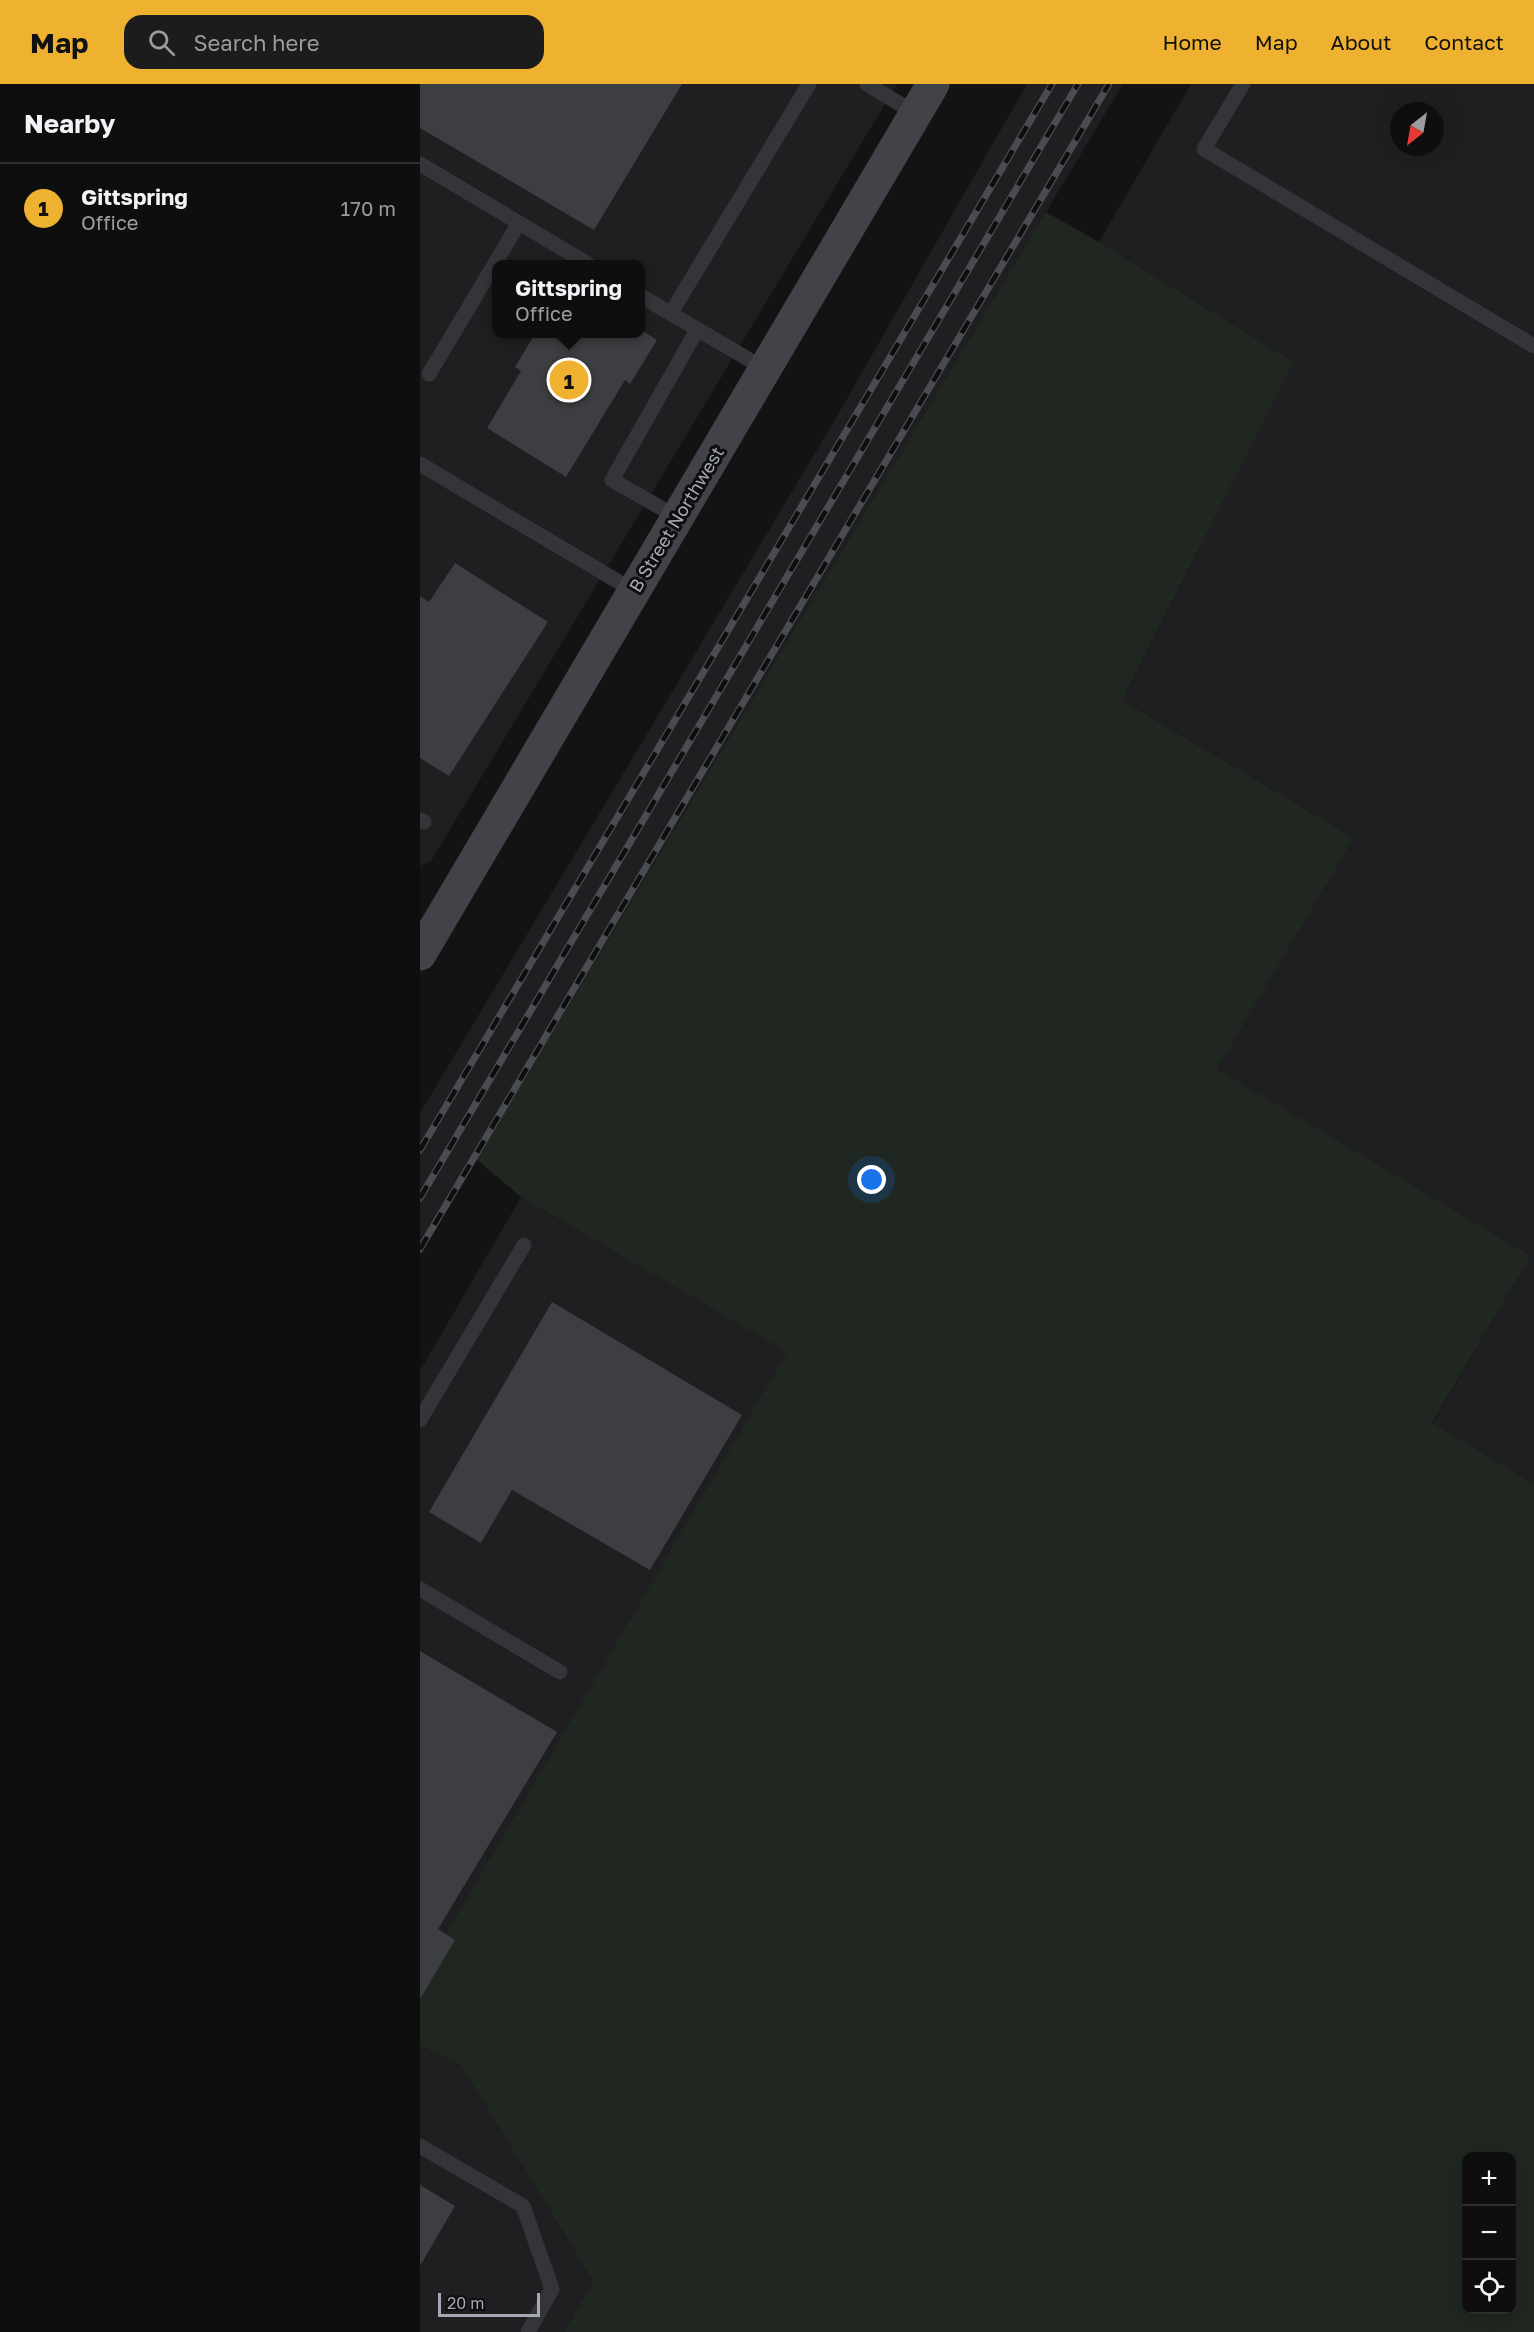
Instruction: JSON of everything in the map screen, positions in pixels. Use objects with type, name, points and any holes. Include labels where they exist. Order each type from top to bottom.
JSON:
[{"type":"street","name":"B Street Northwest","points":[[420,954],[933,84]]},
{"type":"lane","points":[[670,314],[809,84]]},
{"type":"lane","points":[[867,84],[915,113]]},
{"type":"lane","points":[[1243,84],[1204,149],[1534,346]]},
{"type":"lane","points":[[420,164],[581,260]]},
{"type":"lane","points":[[497,260],[519,223]]},
{"type":"lane","points":[[429,374],[492,268]]},
{"type":"lane","points":[[645,298],[765,369]]},
{"type":"lane","points":[[677,517],[612,480],[697,330]]},
{"type":"lane","points":[[420,464],[634,591]]},
{"type":"lane","points":[[420,1420],[524,1245]]},
{"type":"lane","points":[[420,1589],[560,1672]]},
{"type":"lane","points":[[420,2146],[523,2206],[552,2289],[528,2332]]},
{"type":"shaded area","points":[[420,84],[897,84],[431,861],[420,866]]},
{"type":"shaded area","points":[[1027,84],[1123,84],[420,1252],[420,1113],[832,425]]},
{"type":"shaded area","points":[[1191,84],[1534,84],[1534,1484],[1432,1424],[1531,1256],[1216,1069],[1354,838],[1122,700],[1294,362],[1099,242]]},
{"type":"shaded area","points":[[1046,212],[1294,362],[1122,700],[1354,838],[1217,1069],[1531,1256],[1432,1423],[1534,1484],[1534,2332],[564,2332],[593,2281],[460,2064],[420,2046],[420,1978],[787,1352],[521,1197],[476,1159]]},
{"type":"shaded area","points":[[521,1197],[788,1352],[420,1978],[420,1371]]},
{"type":"shaded area","points":[[420,2046],[460,2064],[593,2281],[564,2332],[420,2332]]},
{"type":"building","points":[[420,84],[682,84],[594,230],[420,128]]},
{"type":"building","points":[[645,332],[657,340],[630,384],[625,380],[566,477],[487,428],[521,371],[515,367],[533,338],[645,338]]},
{"type":"building","points":[[455,563],[548,622],[449,776],[420,758],[420,596],[429,602]]},
{"type":"building","points":[[552,1302],[742,1415],[650,1570],[512,1490],[481,1543],[429,1512]]},
{"type":"building","points":[[420,1651],[557,1732],[438,1929],[455,1940],[420,1999]]},
{"type":"building","points":[[420,2185],[455,2206],[420,2266]]},
{"type":"railway","points":[[420,1150],[1052,84]]},
{"type":"railway","points":[[420,1198],[1078,84]]},
{"type":"railway","points":[[420,1249],[1109,84]]},
{"type":"place","name":"Gittspring","points":[[569,380]]}]
